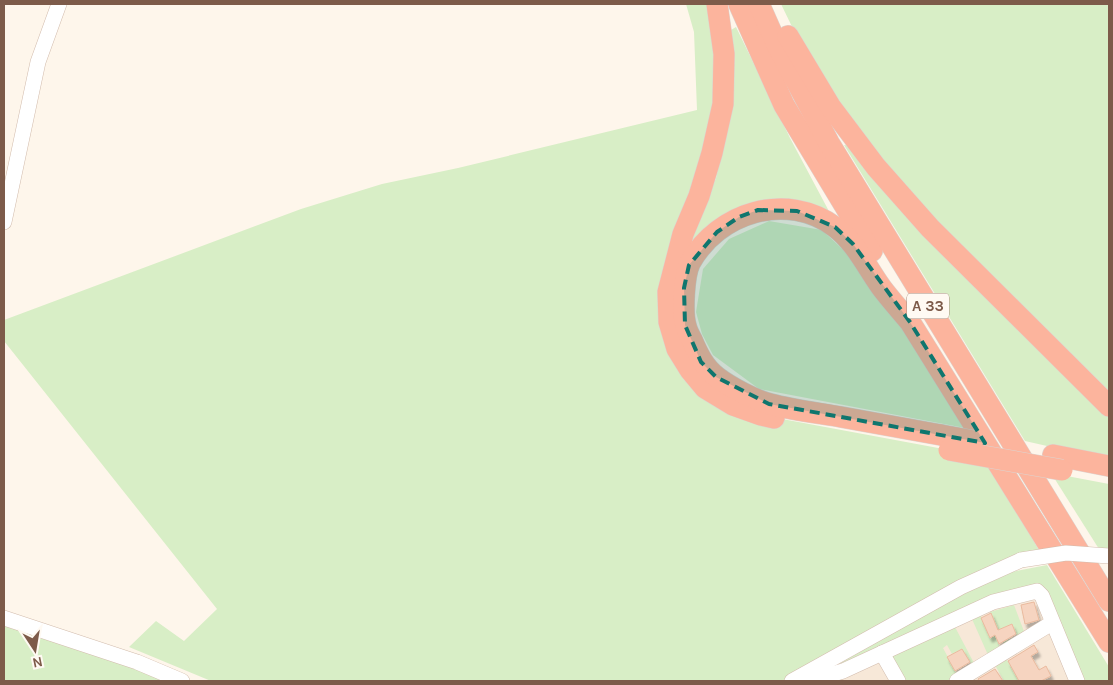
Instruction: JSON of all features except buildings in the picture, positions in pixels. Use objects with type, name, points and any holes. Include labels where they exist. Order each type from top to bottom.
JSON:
[{"type":"highway","points":[[717,4],[724,54],[723,104],[710,162],[699,196],[683,234],[668,292],[669,322],[676,349],[705,388],[733,405],[761,415],[945,443],[1058,463],[1109,466]]},
{"type":"highway","name":"A 33","points":[[739,4],[784,104],[892,285],[910,322],[1109,642]]},
{"type":"highway","name":"A 33","points":[[759,4],[778,47],[828,143],[1109,601]]},
{"type":"highway","points":[[772,4],[793,46],[830,106],[876,167],[930,228],[1109,406]]},
{"type":"highway","points":[[910,322],[881,286],[853,244],[835,227],[815,215],[797,211],[778,209],[758,210],[738,217],[700,247],[689,265],[684,288],[685,325],[702,362],[716,377],[738,390],[769,404],[945,443]]},
{"type":"highway","points":[[1058,463],[1109,480]]},
{"type":"highway","points":[[1066,573],[1070,588],[1109,656]]},
{"type":"street","points":[[4,222],[38,62],[59,4]]},
{"type":"street","points":[[797,679],[961,586],[1021,560],[1066,553],[1109,556]]},
{"type":"street","points":[[797,679],[823,678],[843,671],[993,602],[1037,592],[1042,596],[1077,681]]},
{"type":"street","points":[[4,618],[137,662],[182,681]]},
{"type":"street","points":[[957,681],[1052,623]]},
{"type":"street","points":[[882,654],[898,681]]},
{"type":"highlighted area","points":[[758,210],[797,211],[835,227],[853,244],[910,322],[985,443],[769,404],[716,377],[701,362],[685,325],[684,288],[689,265],[717,232],[739,217]]},
{"type":"shaded area","points":[[1029,588],[1081,681],[817,681]]},
{"type":"green space","points":[[686,4],[712,4],[718,104],[664,314],[761,415],[949,450],[987,461],[1043,557],[1021,560],[792,681],[211,681],[129,647],[156,621],[184,641],[217,609],[4,341],[4,320],[301,209],[382,184],[458,168],[697,110],[694,32]]},
{"type":"green space","points":[[781,4],[1109,4],[1109,391],[918,204],[813,70]]},
{"type":"green space","points":[[736,27],[790,138],[831,215],[787,200],[687,247],[716,178],[731,108],[731,30]]},
{"type":"green space","points":[[844,145],[854,146],[1109,409],[1109,460],[1025,441]]},
{"type":"green space","points":[[769,221],[822,230],[866,271],[965,428],[759,389],[713,355],[702,334],[696,312],[703,269],[729,239]]},
{"type":"green space","points":[[1051,473],[1109,484],[1109,551],[1099,549]]},
{"type":"green space","points":[[1047,565],[1109,667],[1109,681],[1081,681],[1039,588],[837,670],[833,667],[967,591],[1011,572]]},
{"type":"green space","points":[[1014,605],[1025,634],[1005,645],[1003,642],[1017,636],[1012,624],[998,630],[990,612]]},
{"type":"green space","points":[[981,616],[990,638],[1000,633],[1002,638],[997,640],[1000,647],[988,655],[972,619]]},
{"type":"green space","points":[[4,619],[179,681],[4,681]]},
{"type":"green space","points":[[955,627],[974,663],[972,665],[962,649],[952,654],[947,645],[943,648],[957,674],[949,681],[901,681],[891,652]]},
{"type":"green space","points":[[1006,658],[1019,681],[1004,681],[995,665]]}]
